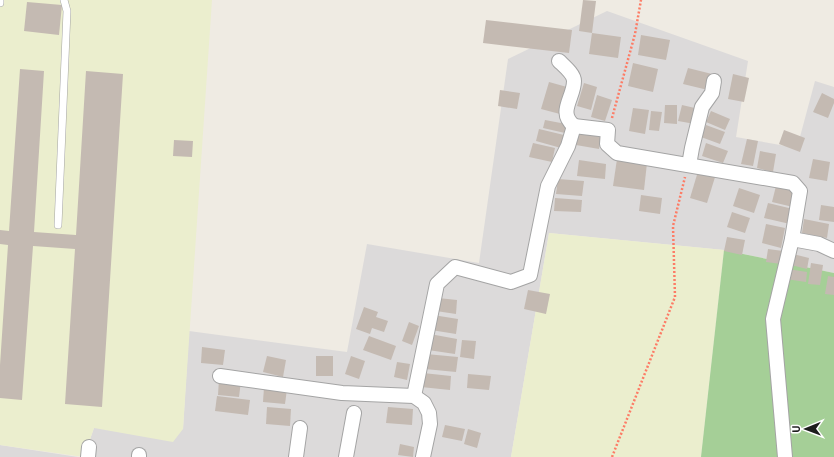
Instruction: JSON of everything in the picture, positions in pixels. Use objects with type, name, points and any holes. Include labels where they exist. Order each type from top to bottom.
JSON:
[{"type":"street","points":[[559,61],[571,74],[574,81],[566,114],[568,121],[574,126],[608,130],[607,144],[617,153],[793,183],[800,191],[792,239],[773,319],[785,457]]},
{"type":"street","points":[[689,165],[702,107],[712,93],[714,81]]},
{"type":"street","points":[[414,396],[437,284],[455,267],[511,282],[530,275],[548,186],[568,146],[574,126]]},
{"type":"street","points":[[792,239],[819,244],[834,251]]},
{"type":"street","points":[[220,376],[342,393],[414,396],[424,403],[429,413],[430,424],[423,457]]},
{"type":"street","points":[[346,457],[354,413]]},
{"type":"street","points":[[296,457],[300,428]]},
{"type":"lane","points":[[58,225],[67,11],[64,0]]},
{"type":"path","points":[[608,130],[635,34],[641,0]]},
{"type":"path","points":[[612,457],[675,297],[673,226],[689,165]]},
{"type":"shaded area","points":[[607,11],[748,61],[736,137],[797,148],[815,81],[834,87],[834,273],[724,250],[549,233],[511,457],[84,457],[94,428],[183,429],[189,331],[347,352],[367,244],[479,263],[508,59]]},
{"type":"shaded area","points":[[0,445],[78,457],[0,457]]},
{"type":"green space","points":[[0,0],[212,0],[183,429],[173,442],[94,428],[84,457],[0,445]]},
{"type":"green space","points":[[549,233],[724,250],[701,457],[511,457]]},
{"type":"green space","points":[[724,250],[834,273],[834,457],[701,457]]},
{"type":"building","points":[[583,0],[596,1],[592,33],[579,31]]},
{"type":"building","points":[[27,2],[62,5],[59,35],[24,31]]},
{"type":"building","points":[[486,20],[572,30],[569,53],[483,43]]},
{"type":"building","points":[[592,33],[621,37],[618,58],[589,54]]},
{"type":"building","points":[[641,35],[670,40],[666,60],[638,55]]},
{"type":"building","points":[[633,63],[658,69],[653,92],[628,86]]},
{"type":"building","points":[[688,68],[712,74],[708,90],[683,84]]},
{"type":"building","points":[[20,69],[44,71],[34,232],[76,235],[86,71],[123,74],[102,407],[65,404],[75,249],[33,246],[22,400],[0,398],[0,365],[8,245],[0,244],[0,230],[9,231]]},
{"type":"building","points":[[733,74],[749,78],[744,102],[728,99]]},
{"type":"building","points":[[549,82],[567,87],[560,114],[541,109]]},
{"type":"building","points":[[584,83],[597,87],[591,110],[577,106]]},
{"type":"building","points":[[500,90],[520,93],[517,109],[498,106]]},
{"type":"building","points":[[822,93],[834,99],[834,103],[828,118],[813,112]]},
{"type":"building","points":[[597,95],[612,100],[605,121],[591,117]]},
{"type":"building","points":[[665,105],[677,105],[677,124],[664,123]]},
{"type":"building","points":[[682,105],[699,109],[695,124],[678,121]]},
{"type":"building","points":[[633,108],[649,110],[645,134],[629,131]]},
{"type":"building","points":[[651,111],[662,112],[659,131],[649,130]]},
{"type":"building","points":[[711,111],[730,119],[725,130],[706,122]]},
{"type":"building","points":[[545,120],[566,124],[565,133],[543,128]]},
{"type":"building","points":[[706,125],[725,132],[720,144],[701,137]]},
{"type":"building","points":[[539,129],[564,135],[561,148],[536,141]]},
{"type":"building","points":[[784,130],[805,138],[800,152],[779,144]]},
{"type":"building","points":[[579,132],[601,136],[599,149],[576,145]]},
{"type":"building","points":[[747,139],[758,141],[753,166],[741,164]]},
{"type":"building","points":[[174,140],[193,141],[192,157],[173,156]]},
{"type":"building","points":[[533,143],[555,148],[552,162],[529,157]]},
{"type":"building","points":[[706,143],[728,151],[723,163],[702,156]]},
{"type":"building","points":[[760,151],[776,154],[773,172],[757,168]]},
{"type":"building","points":[[617,159],[647,163],[644,190],[613,186]]},
{"type":"building","points":[[813,159],[830,162],[827,181],[809,178]]},
{"type":"building","points":[[579,160],[606,164],[605,179],[577,176]]},
{"type":"building","points":[[699,168],[716,174],[707,203],[690,198]]},
{"type":"building","points":[[558,179],[584,181],[582,196],[556,194]]},
{"type":"building","points":[[776,186],[797,191],[793,207],[772,202]]},
{"type":"building","points":[[739,188],[760,195],[754,213],[733,206]]},
{"type":"building","points":[[641,195],[662,198],[660,214],[639,211]]},
{"type":"building","points":[[555,198],[582,200],[581,212],[554,211]]},
{"type":"building","points":[[768,203],[793,209],[790,224],[764,218]]},
{"type":"building","points":[[821,205],[834,207],[834,222],[819,220]]},
{"type":"building","points":[[732,212],[750,218],[745,233],[727,227]]},
{"type":"building","points":[[804,219],[829,224],[827,238],[802,233]]},
{"type":"building","points":[[766,224],[785,228],[781,248],[762,243]]},
{"type":"building","points":[[727,237],[745,240],[742,255],[724,251]]},
{"type":"building","points":[[768,249],[783,251],[781,264],[766,262]]},
{"type":"building","points":[[789,253],[809,258],[807,269],[787,264]]},
{"type":"building","points":[[811,263],[823,265],[820,285],[808,284]]},
{"type":"building","points":[[788,269],[807,272],[806,282],[786,279]]},
{"type":"building","points":[[828,276],[834,277],[834,295],[825,294]]},
{"type":"building","points":[[528,290],[550,294],[546,314],[524,309]]},
{"type":"building","points":[[438,298],[457,300],[456,314],[436,311]]},
{"type":"building","points":[[364,307],[378,312],[376,317],[388,321],[384,332],[372,328],[370,334],[356,329]]},
{"type":"building","points":[[433,315],[458,319],[456,334],[431,330]]},
{"type":"building","points":[[409,322],[419,326],[412,345],[402,341]]},
{"type":"building","points":[[430,334],[457,339],[455,354],[428,350]]},
{"type":"building","points":[[369,336],[396,346],[391,360],[363,350]]},
{"type":"building","points":[[462,340],[476,341],[474,359],[460,357]]},
{"type":"building","points":[[202,347],[225,350],[223,365],[201,363]]},
{"type":"building","points":[[426,354],[458,357],[456,372],[425,369]]},
{"type":"building","points":[[267,356],[286,360],[283,377],[263,372]]},
{"type":"building","points":[[316,356],[333,356],[333,376],[316,376]]},
{"type":"building","points":[[351,356],[365,361],[359,379],[345,374]]},
{"type":"building","points":[[397,362],[410,364],[407,380],[394,377]]},
{"type":"building","points":[[423,373],[451,376],[450,390],[421,387]]},
{"type":"building","points":[[468,374],[491,376],[489,390],[467,388]]},
{"type":"building","points":[[219,379],[241,381],[239,397],[218,395]]},
{"type":"building","points":[[264,387],[287,389],[285,404],[263,402]]},
{"type":"building","points":[[217,396],[250,400],[248,415],[215,411]]},
{"type":"building","points":[[267,407],[291,409],[290,426],[266,424]]},
{"type":"building","points":[[388,407],[413,409],[412,425],[386,423]]},
{"type":"building","points":[[445,425],[465,429],[462,441],[442,437]]},
{"type":"building","points":[[468,429],[481,433],[477,448],[464,444]]},
{"type":"building","points":[[400,444],[414,447],[413,457],[398,455]]}]
